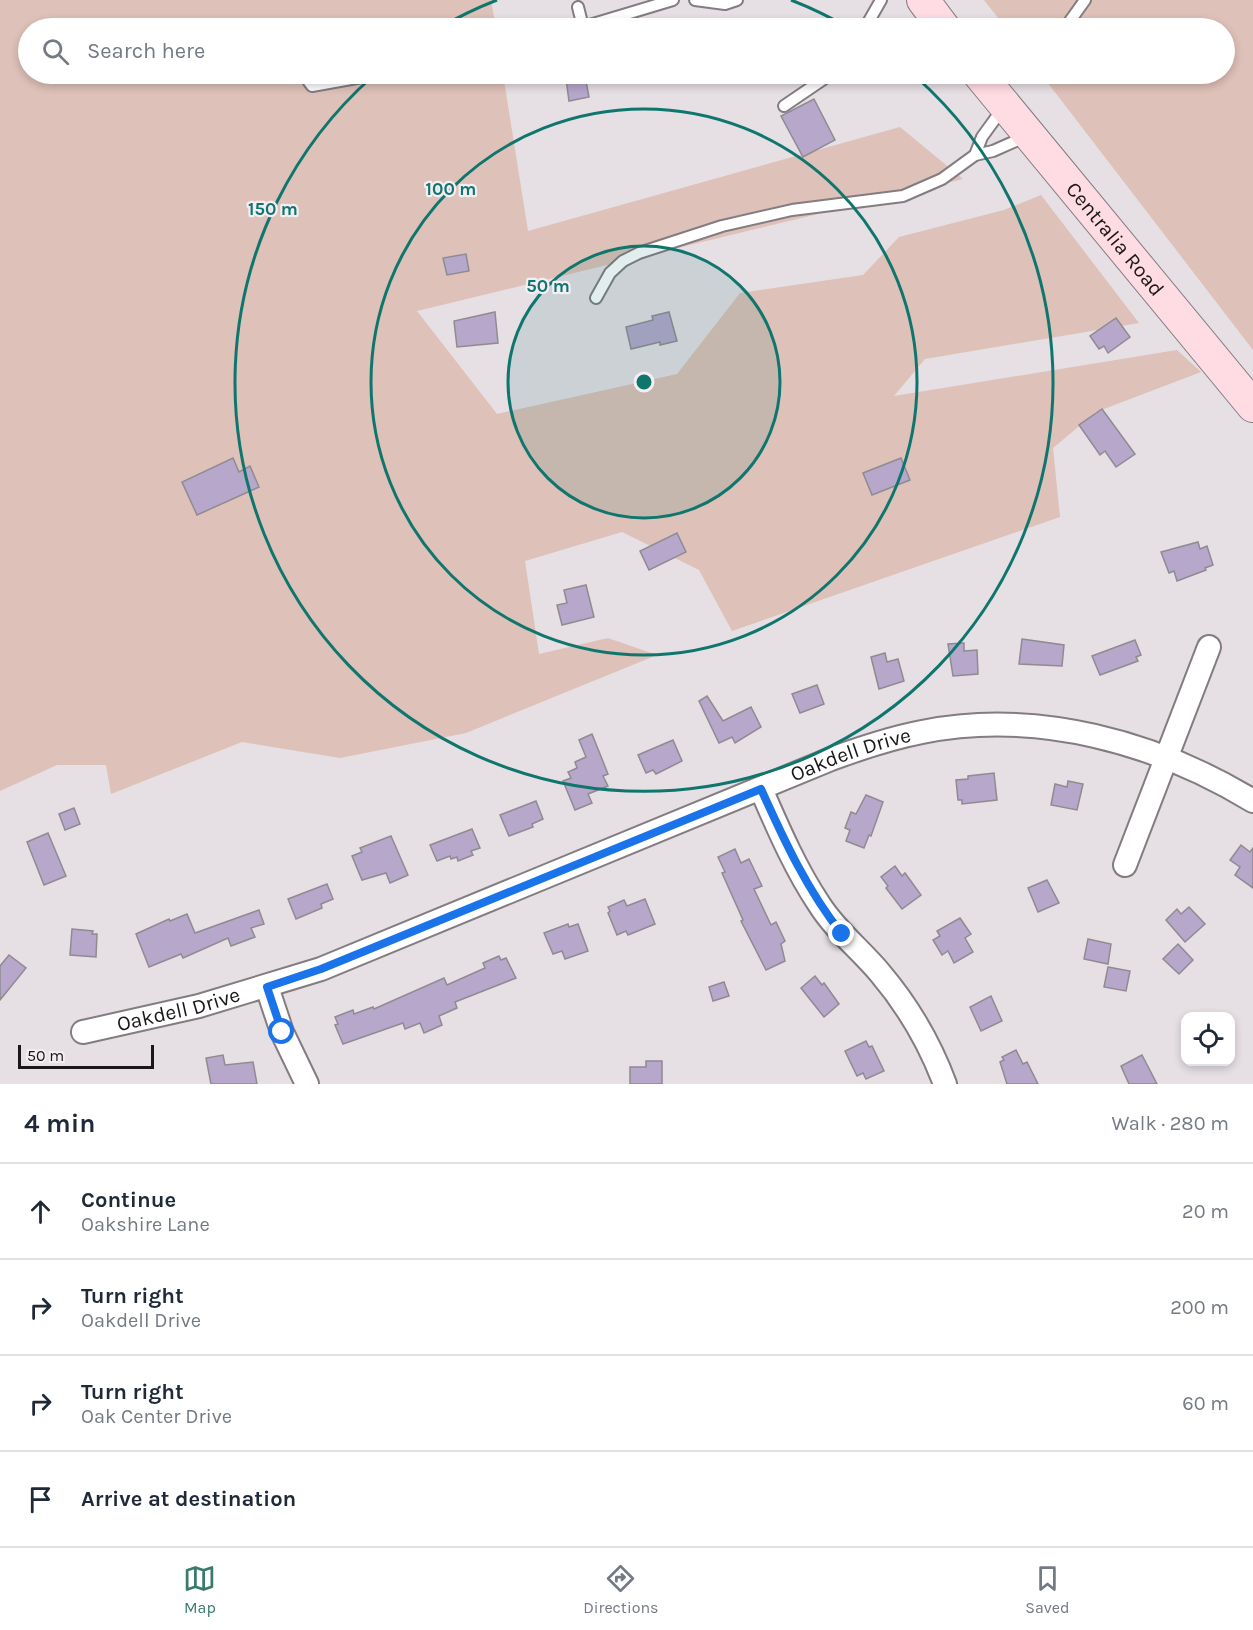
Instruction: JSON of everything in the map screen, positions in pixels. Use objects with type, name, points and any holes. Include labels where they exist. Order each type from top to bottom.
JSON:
[{"type":"main road","points":[[923,0],[936,18]]},
{"type":"main road","name":"Centralia Road","points":[[997,85],[1028,135],[1253,406]]},
{"type":"street","points":[[1125,865],[1209,647]]},
{"type":"street","name":"Oakdell Drive","points":[[83,1032],[267,987],[321,969],[872,744],[957,727],[993,725],[1059,730],[1100,737],[1166,758],[1220,781],[1253,801]]},
{"type":"street","points":[[761,789],[787,848],[819,905],[842,934],[880,972],[905,1005],[926,1040],[945,1084]]},
{"type":"street","points":[[267,987],[282,1032],[307,1084]]},
{"type":"lane","points":[[614,18],[674,0]]},
{"type":"lane","points":[[695,0],[725,4],[737,0]]},
{"type":"lane","points":[[871,18],[881,0]]},
{"type":"lane","points":[[1072,18],[1085,0]]},
{"type":"lane","points":[[578,7],[579,18]]},
{"type":"lane","points":[[784,106],[816,84]]},
{"type":"lane","points":[[975,155],[997,85]]},
{"type":"lane","points":[[596,298],[610,273],[623,261],[639,253],[722,226],[792,210],[903,195],[942,179],[975,155],[993,151],[1028,135]]},
{"type":"shaded area","points":[[0,0],[491,0],[494,18],[18,18],[18,84],[505,84],[528,231],[900,127],[963,179],[417,311],[497,414],[677,374],[740,293],[863,275],[899,237],[1004,210],[1041,195],[1139,323],[925,359],[894,396],[1177,350],[1201,372],[1096,412],[1053,448],[1060,517],[732,631],[699,570],[622,532],[525,561],[539,654],[608,638],[657,655],[466,733],[340,758],[242,742],[111,794],[106,765],[57,765],[0,791]]},
{"type":"shaded area","points":[[984,0],[1253,0],[1253,350],[1049,84],[1235,84],[1235,18],[998,18]]},
{"type":"building","points":[[567,84],[587,84],[589,97],[569,101]]},
{"type":"building","points":[[814,99],[835,140],[803,157],[781,116]]},
{"type":"building","points":[[466,254],[469,271],[447,275],[443,258]]},
{"type":"building","points":[[495,312],[498,343],[457,347],[454,321]]},
{"type":"building","points":[[669,312],[677,341],[660,345],[660,342],[631,349],[626,327],[653,320],[652,316]]},
{"type":"building","points":[[1116,318],[1130,337],[1108,353],[1104,346],[1099,349],[1090,336]]},
{"type":"building","points":[[1102,409],[1135,454],[1116,467],[1105,451],[1100,455],[1079,425]]},
{"type":"building","points":[[233,458],[239,472],[250,466],[259,487],[197,515],[182,482]]},
{"type":"building","points":[[901,458],[910,480],[872,495],[863,473]]},
{"type":"building","points":[[677,533],[686,552],[649,570],[640,551]]},
{"type":"building","points":[[1198,542],[1200,549],[1207,546],[1213,565],[1177,581],[1174,571],[1169,573],[1161,552]]},
{"type":"building","points":[[586,585],[594,617],[562,625],[557,605],[567,603],[564,590]]},
{"type":"building","points":[[1022,639],[1064,645],[1062,666],[1019,664]]},
{"type":"building","points":[[1135,640],[1141,655],[1136,657],[1138,661],[1100,675],[1092,656]]},
{"type":"building","points":[[964,643],[964,651],[977,650],[978,674],[953,676],[948,644]]},
{"type":"building","points":[[885,653],[887,662],[898,659],[904,681],[879,689],[871,657]]},
{"type":"building","points":[[817,685],[824,704],[800,713],[792,694]]},
{"type":"building","points":[[707,696],[723,721],[751,707],[761,727],[735,743],[732,737],[719,743],[699,701]]},
{"type":"building","points":[[592,734],[608,774],[603,776],[608,786],[588,794],[592,803],[575,810],[563,781],[571,778],[568,772],[577,768],[575,762],[586,757],[579,740]]},
{"type":"building","points":[[673,740],[682,761],[656,774],[653,770],[646,773],[638,755]]},
{"type":"building","points":[[994,773],[997,800],[962,804],[962,800],[958,800],[956,780]]},
{"type":"building","points":[[1068,781],[1083,784],[1077,810],[1051,805],[1055,784],[1067,787]]},
{"type":"building","points":[[866,795],[883,802],[871,836],[869,835],[864,848],[846,841],[850,830],[845,828],[851,812],[856,814]]},
{"type":"building","points":[[536,801],[543,819],[532,824],[533,827],[509,836],[500,815]]},
{"type":"building","points":[[74,808],[80,824],[65,830],[59,814]]},
{"type":"building","points":[[472,829],[480,848],[471,851],[473,855],[458,861],[457,857],[451,859],[450,856],[437,861],[430,845]]},
{"type":"building","points":[[48,833],[66,876],[44,885],[27,842]]},
{"type":"building","points":[[391,836],[408,875],[390,883],[386,873],[362,880],[352,856],[362,852],[360,848]]},
{"type":"building","points":[[1241,845],[1250,852],[1253,848],[1253,888],[1235,875],[1240,867],[1230,860]]},
{"type":"building","points":[[735,849],[741,863],[749,859],[762,886],[754,889],[771,925],[776,922],[785,941],[781,944],[785,961],[766,970],[741,921],[743,920],[722,873],[725,872],[718,857]]},
{"type":"building","points":[[895,866],[902,876],[905,873],[921,895],[902,909],[886,888],[888,886],[881,877]]},
{"type":"building","points":[[1047,880],[1059,903],[1038,912],[1028,888]]},
{"type":"building","points":[[327,884],[333,899],[321,904],[322,908],[296,919],[288,899]]},
{"type":"building","points":[[645,899],[655,924],[628,935],[626,931],[617,935],[608,913],[610,911],[608,907],[624,900],[627,906]]},
{"type":"building","points":[[1189,907],[1205,924],[1185,942],[1166,920],[1177,909],[1181,914]]},
{"type":"building","points":[[259,910],[264,924],[251,928],[255,937],[231,946],[228,938],[183,958],[181,954],[149,967],[136,934],[169,919],[170,921],[187,914],[195,933]]},
{"type":"building","points":[[960,918],[971,934],[965,938],[973,952],[954,963],[948,951],[942,955],[933,940],[940,936],[937,931]]},
{"type":"building","points":[[568,924],[569,927],[578,924],[588,951],[565,959],[562,951],[553,954],[544,933]]},
{"type":"building","points":[[72,929],[93,931],[92,934],[97,934],[96,957],[70,955]]},
{"type":"building","points":[[1088,939],[1111,944],[1108,964],[1084,959]]},
{"type":"building","points":[[1178,944],[1193,960],[1179,974],[1163,959]]},
{"type":"building","points":[[9,955],[26,968],[0,1000],[0,966]]},
{"type":"building","points":[[499,956],[501,960],[506,958],[516,978],[455,1002],[457,1008],[439,1016],[442,1025],[424,1033],[420,1023],[405,1029],[403,1023],[343,1044],[335,1025],[338,1024],[335,1017],[353,1010],[354,1014],[373,1007],[374,1009],[444,978],[447,985],[485,968],[483,963]]},
{"type":"building","points":[[1108,967],[1130,971],[1126,991],[1104,987]]},
{"type":"building","points":[[815,976],[822,985],[824,983],[839,1004],[824,1017],[801,988]]},
{"type":"building","points":[[724,982],[729,996],[713,1001],[709,987]]},
{"type":"building","points":[[991,996],[1002,1021],[981,1031],[970,1007]]},
{"type":"building","points":[[866,1041],[869,1047],[872,1046],[884,1071],[866,1079],[863,1073],[857,1076],[845,1051]]},
{"type":"building","points":[[1016,1050],[1023,1064],[1027,1062],[1038,1084],[1007,1084],[1000,1062],[1004,1060],[1002,1057]]},
{"type":"building","points":[[223,1055],[225,1065],[253,1062],[257,1084],[211,1084],[206,1058]]},
{"type":"building","points":[[1142,1055],[1157,1084],[1129,1084],[1121,1066]]},
{"type":"building","points":[[646,1061],[662,1061],[662,1084],[630,1084],[630,1067],[646,1067]]},
{"type":"route","points":[[282,1032],[267,987],[321,969],[761,789],[787,848],[819,905],[842,934]]}]
